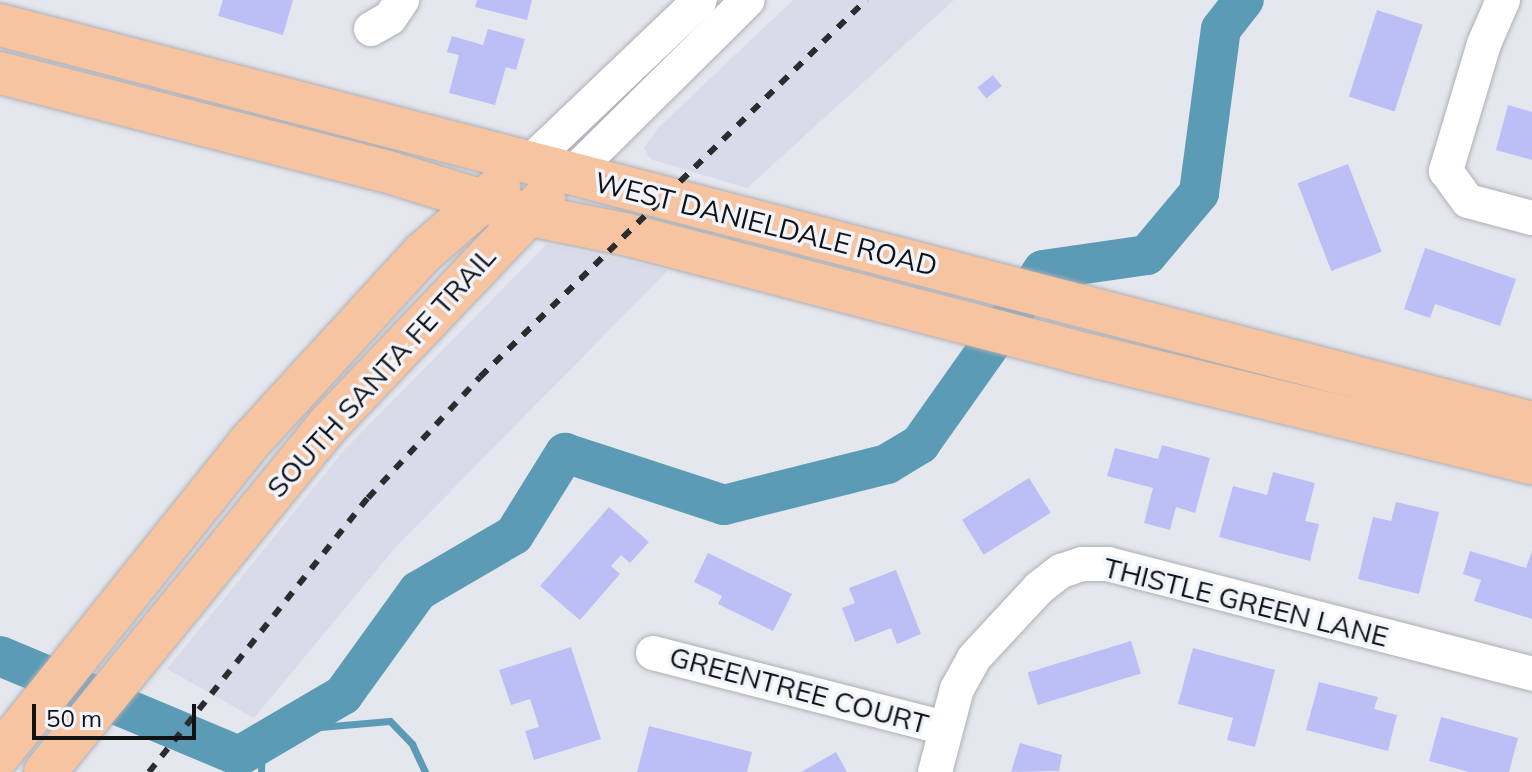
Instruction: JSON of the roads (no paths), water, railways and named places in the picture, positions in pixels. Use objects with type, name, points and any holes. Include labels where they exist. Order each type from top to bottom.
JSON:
[{"type":"main road","name":"WEST DANIELDALE ROAD","points":[[0,25],[1095,308],[1416,412],[1532,463]]},
{"type":"main road","name":"WEST DANIELDALE ROAD","points":[[0,73],[385,171],[525,214],[929,312],[1076,352],[1416,412],[1532,423]]},
{"type":"main road","name":"SOUTH SANTA FE TRAIL","points":[[1,753],[248,444],[423,253],[531,161]]},
{"type":"main road","points":[[385,171],[404,186],[423,253]]},
{"type":"main road","name":"SOUTH SANTA FE TRAIL","points":[[48,768],[282,479],[525,214],[572,174]]},
{"type":"main road","points":[[248,444],[282,479]]},
{"type":"street","points":[[371,29],[390,18],[402,0]]},
{"type":"street","name":"SOUTH SANTA FE TRAIL","points":[[531,161],[700,0]]},
{"type":"street","name":"SOUTH SANTA FE TRAIL","points":[[572,174],[748,0]]},
{"type":"street","points":[[1503,0],[1484,44],[1446,171],[1468,201],[1532,218]]},
{"type":"street","name":"THISTLE GREEN LANE","points":[[935,772],[945,728],[974,658],[1039,588],[1061,571],[1082,564],[1108,564],[1532,674]]},
{"type":"street","name":"GREENTREE COURT","points":[[653,653],[945,728]]},
{"type":"waterway","points":[[0,656],[239,756],[343,695],[418,591],[514,535],[565,453],[724,505],[887,464],[920,444],[1043,270],[1147,255],[1199,193],[1221,29],[1244,0]]},
{"type":"waterway","points":[[285,730],[390,721],[412,744],[425,772]]},
{"type":"waterway","points":[[261,772],[262,743]]},
{"type":"railway","points":[[149,772],[368,498],[480,377],[866,0]]}]
